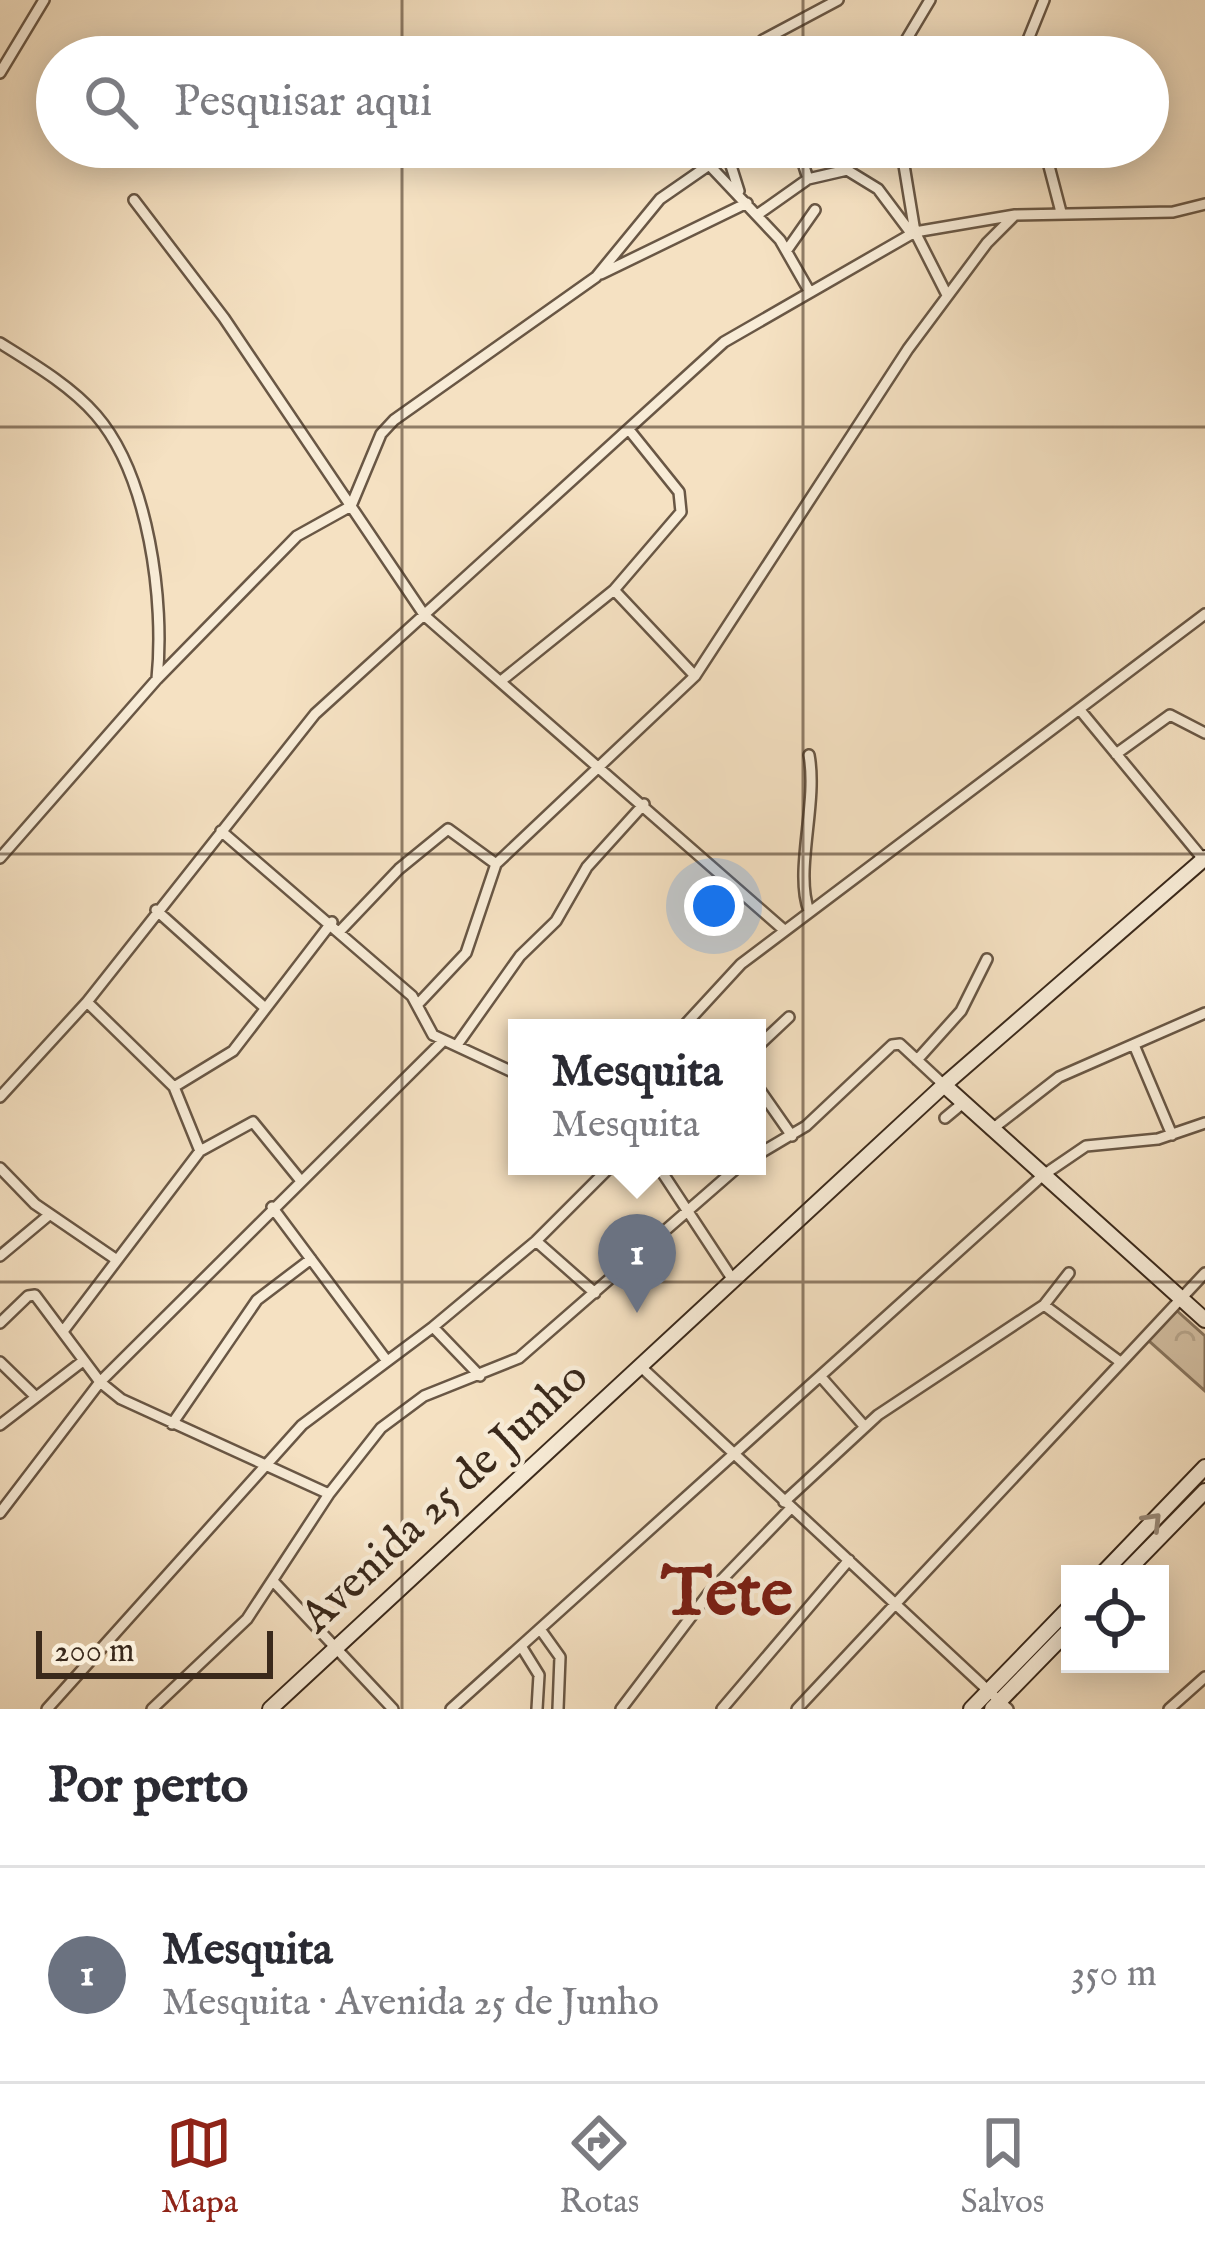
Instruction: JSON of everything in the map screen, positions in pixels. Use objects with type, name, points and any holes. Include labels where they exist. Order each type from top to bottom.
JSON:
[{"type":"street","points":[[2,67],[44,0]]},
{"type":"street","points":[[786,36],[838,0]]},
{"type":"street","points":[[909,36],[930,0]]},
{"type":"street","points":[[1030,36],[1044,0]]},
{"type":"street","points":[[596,277],[661,199],[712,168],[739,191],[787,250],[808,289]]},
{"type":"street","points":[[735,168],[739,191]]},
{"type":"street","points":[[805,168],[808,179]]},
{"type":"street","points":[[905,168],[913,232]]},
{"type":"street","points":[[1049,168],[1061,212]]},
{"type":"street","points":[[757,215],[808,179],[847,170],[878,189],[913,232],[947,295]]},
{"type":"street","points":[[134,200],[224,318],[425,616],[604,767],[784,930]]},
{"type":"street","points":[[0,858],[157,680],[297,536],[351,506],[381,434],[394,420],[596,277],[747,203]]},
{"type":"street","points":[[0,1097],[88,1002],[315,714],[724,343],[808,289],[913,232],[1016,215],[1173,212],[1205,204]]},
{"type":"street","points":[[787,250],[814,210]]},
{"type":"street","points":[[419,1003],[466,953],[496,865],[695,676],[947,295],[1016,215]]},
{"type":"street","points":[[0,343],[94,412],[122,462],[142,510],[159,608],[157,680]]},
{"type":"street","points":[[501,681],[614,590],[681,512],[679,492],[630,431]]},
{"type":"street","points":[[614,590],[695,676]]},
{"type":"street","points":[[690,1019],[725,978],[784,930],[1205,614]]},
{"type":"street","points":[[1080,710],[1204,858]]},
{"type":"street","points":[[1116,754],[1171,716],[1205,733]]},
{"type":"street","points":[[809,754],[813,819],[804,897],[809,911]]},
{"type":"street","points":[[458,1045],[524,952],[556,921],[587,867],[644,804]]},
{"type":"street","points":[[174,1087],[233,1051],[263,1006],[336,926],[448,829],[496,865]]},
{"type":"street","points":[[221,831],[336,926],[419,1003],[427,1026],[442,1042],[508,1069]]},
{"type":"street","name":"Avenida 25 de Junho","points":[[270,1709],[944,1085],[1204,858]]},
{"type":"street","points":[[156,910],[263,1006]]},
{"type":"street","points":[[917,1060],[962,1011],[987,959]]},
{"type":"street","points":[[88,1002],[174,1087],[200,1150]]},
{"type":"street","points":[[992,1130],[1058,1077],[1205,1013]]},
{"type":"street","points":[[766,1039],[789,1017]]},
{"type":"street","points":[[0,1513],[100,1382],[442,1042]]},
{"type":"street","points":[[766,1150],[792,1136],[892,1045],[900,1044],[1205,1320]]},
{"type":"street","points":[[1134,1045],[1172,1135]]},
{"type":"street","points":[[766,1100],[792,1136]]},
{"type":"street","points":[[945,1118],[963,1102]]},
{"type":"street","points":[[64,1330],[200,1150],[251,1122],[302,1180]]},
{"type":"street","points":[[453,1708],[1042,1176],[1087,1146],[1172,1135],[1205,1123]]},
{"type":"street","points":[[0,1168],[50,1215],[114,1258]]},
{"type":"street","points":[[47,1709],[302,1424],[433,1328],[536,1241],[602,1175]]},
{"type":"street","points":[[665,1175],[733,1280]]},
{"type":"street","points":[[152,1709],[247,1619],[329,1494],[381,1428],[424,1396],[519,1358],[728,1175]]},
{"type":"street","points":[[272,1207],[387,1361]]},
{"type":"street","points":[[0,1256],[50,1215]]},
{"type":"street","points":[[536,1241],[595,1293]]},
{"type":"street","points":[[172,1424],[257,1300],[310,1258]]},
{"type":"street","points":[[797,1709],[1205,1273]]},
{"type":"street","points":[[621,1709],[710,1593],[787,1505],[865,1427],[1044,1305],[1069,1274]]},
{"type":"street","points":[[0,1323],[35,1295],[100,1382],[172,1424],[329,1494]]},
{"type":"street","points":[[1044,1305],[1119,1360]]},
{"type":"street","points":[[433,1328],[480,1376]]},
{"type":"street","points":[[0,1425],[83,1361]]},
{"type":"street","points":[[0,1362],[35,1396]]},
{"type":"street","points":[[640,1366],[897,1603],[996,1703]]},
{"type":"street","points":[[821,1377],[865,1427]]},
{"type":"street","points":[[1111,1565],[1205,1467]]},
{"type":"street","points":[[1133,1565],[1205,1491]]},
{"type":"street","points":[[722,1709],[849,1560]]},
{"type":"street","points":[[274,1582],[393,1709]]},
{"type":"street","points":[[996,1703],[1061,1618]]},
{"type":"street","points":[[540,1629],[560,1657],[558,1709]]},
{"type":"street","points":[[971,1709],[996,1703],[1061,1638]]},
{"type":"street","points":[[520,1646],[539,1675],[537,1709]]},
{"type":"street","points":[[1169,1709],[1205,1677]]},
{"type":"green space","points":[[1175,1309],[1205,1336],[1205,1391],[1148,1340]]},
{"type":"place","name":"Mesquita","points":[[637,1313]]},
{"type":"district","name":"Tete","points":[[727,1595]]}]
